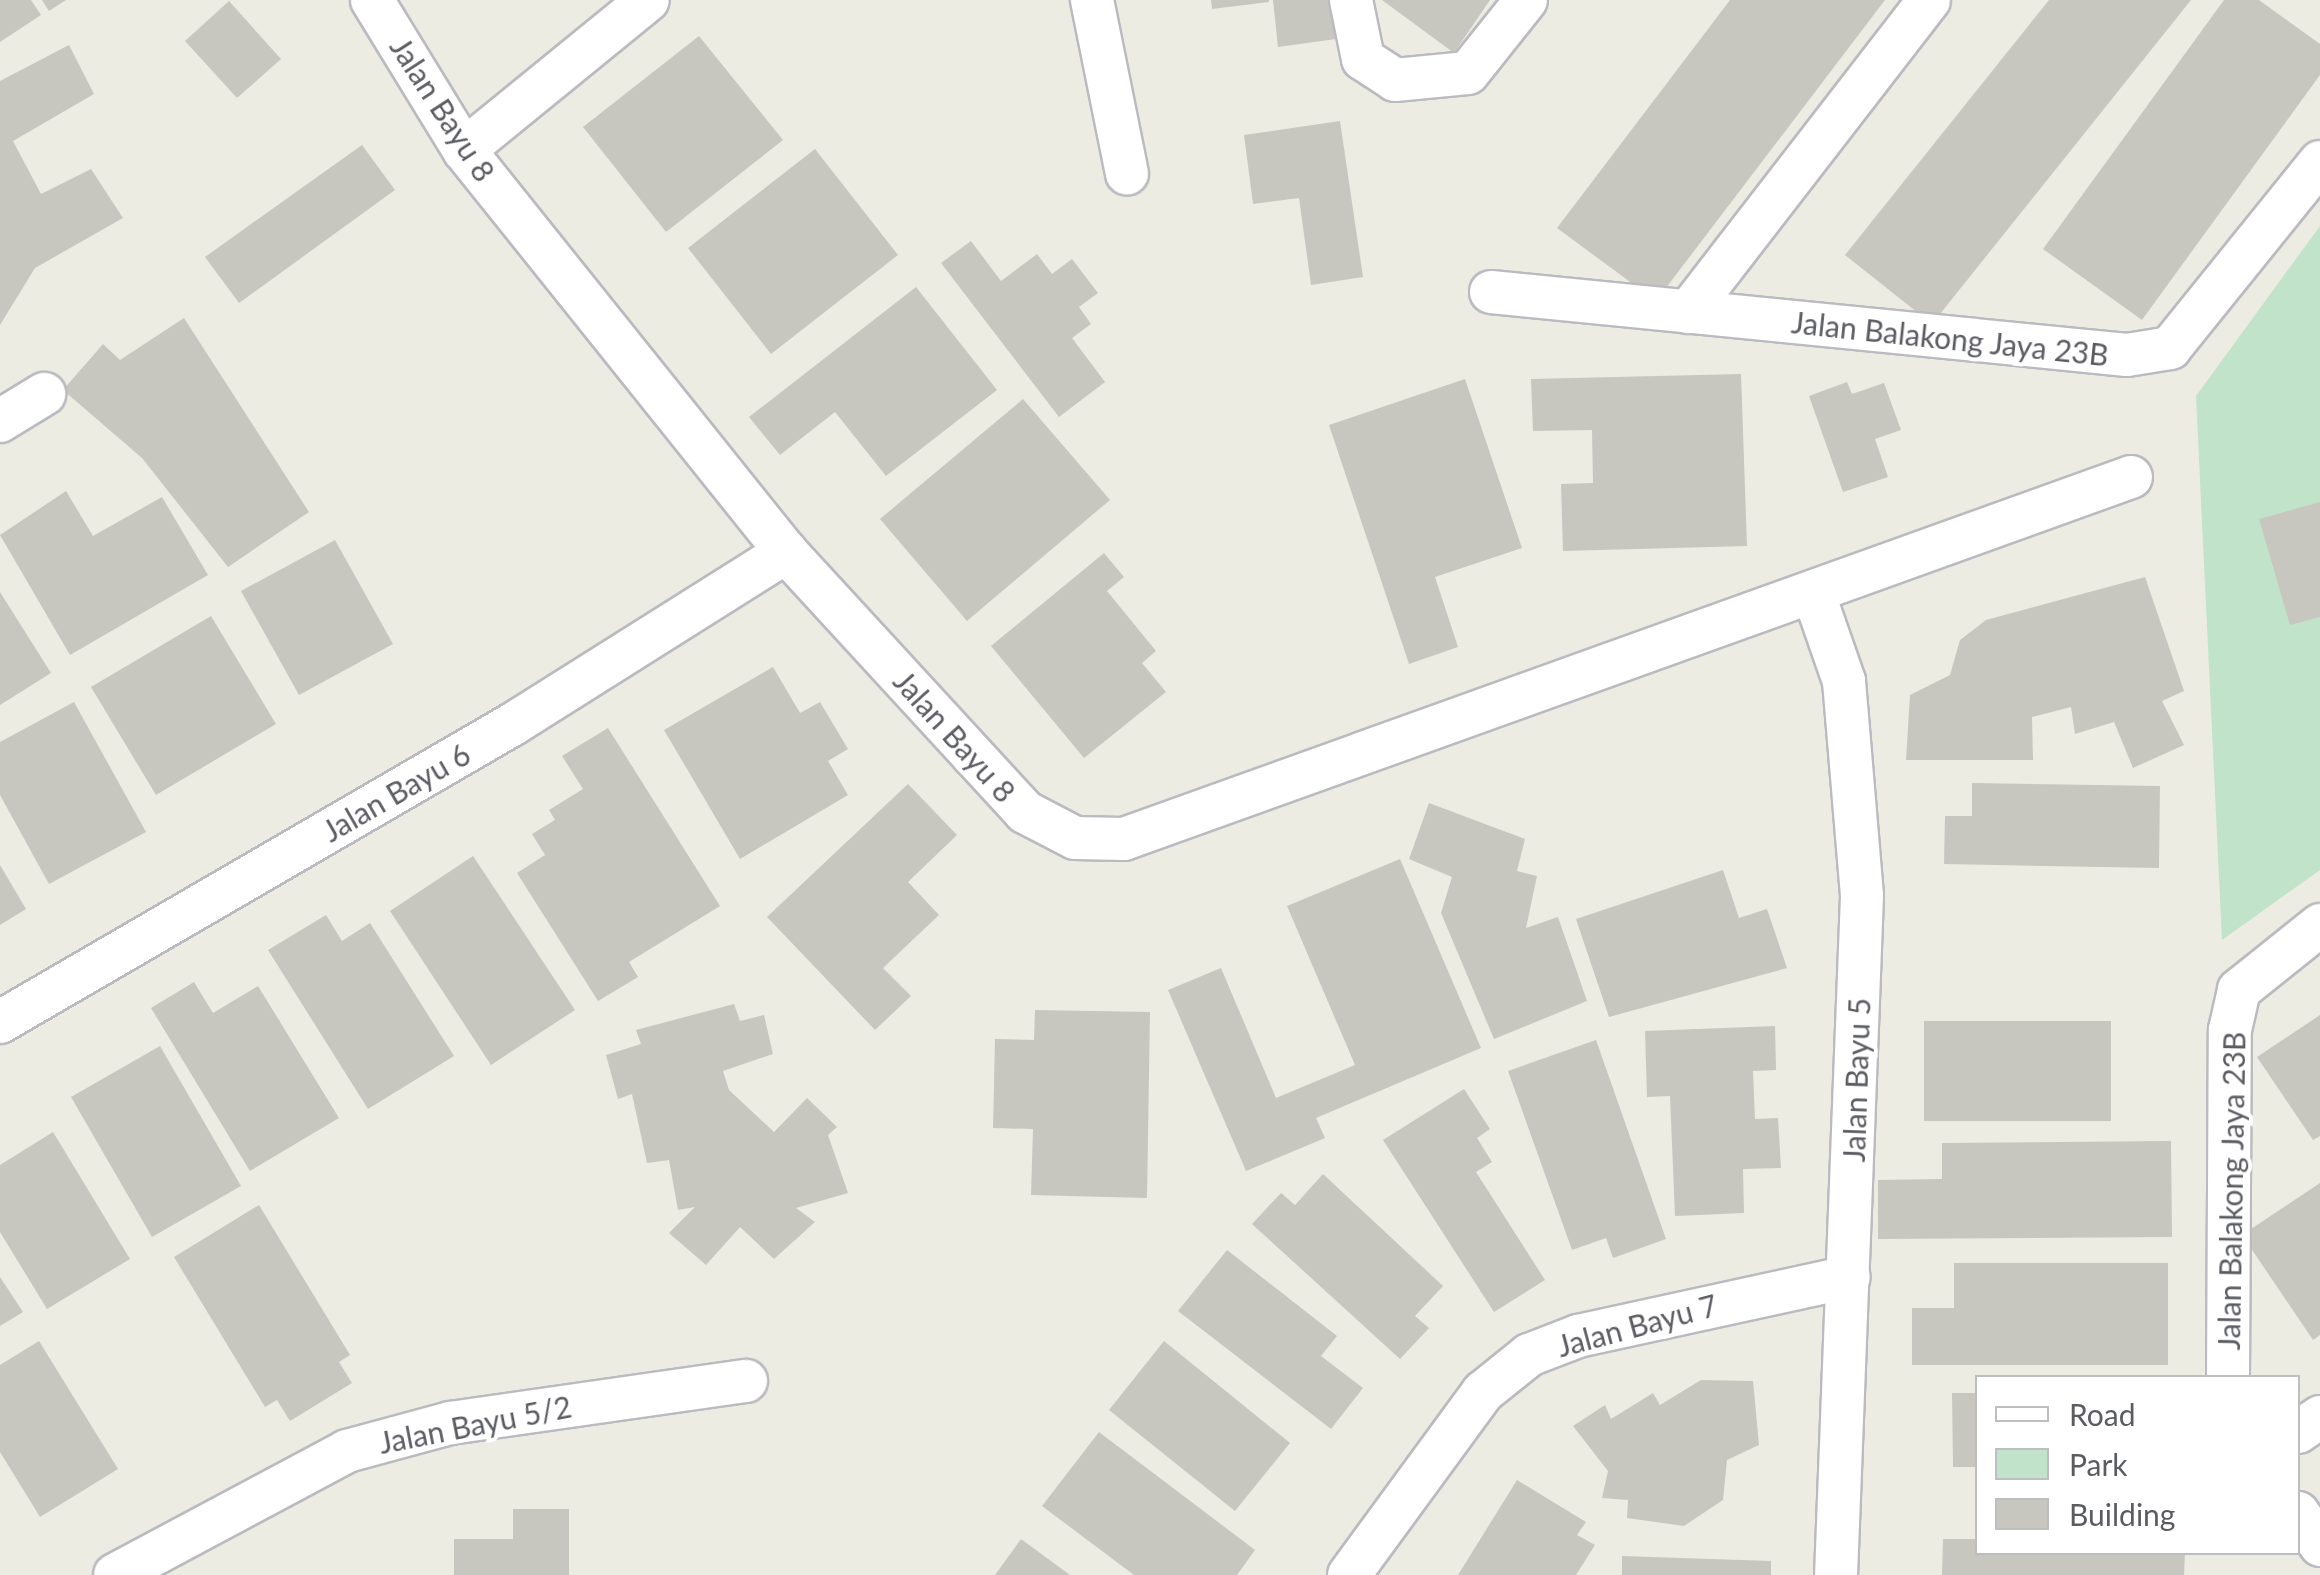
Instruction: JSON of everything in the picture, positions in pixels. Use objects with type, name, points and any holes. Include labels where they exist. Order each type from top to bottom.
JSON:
[{"type":"street","name":"Jalan Bayu 8","points":[[372,0],[464,150],[786,552],[1024,812],[1075,838],[1124,839],[2132,477]]},
{"type":"street","points":[[464,150],[648,0]]},
{"type":"street","points":[[1092,0],[1126,173]]},
{"type":"street","points":[[1351,0],[1363,59],[1395,80],[1468,72],[1526,0]]},
{"type":"street","points":[[1688,312],[1928,0]]},
{"type":"street","name":"Jalan Balakong Jaya 23B","points":[[1492,292],[2054,351],[2170,348],[2320,162]]},
{"type":"street","points":[[0,422],[44,394]]},
{"type":"street","name":"Jalan Bayu 6","points":[[0,1022],[512,724],[786,552]]},
{"type":"street","name":"Jalan Bayu 5","points":[[1812,592],[1844,680],[1857,764],[1862,896],[1836,1575]]},
{"type":"street","name":"Jalan Balakong Jaya 23B","points":[[2228,1375],[2230,1030],[2239,990],[2320,926]]},
{"type":"street","name":"Jalan Bayu 7","points":[[1349,1575],[1482,1392],[1529,1355],[1578,1336],[1849,1277]]},
{"type":"street","name":"Jalan Bayu 5/2","points":[[116,1575],[347,1451],[450,1423],[746,1381]]},
{"type":"street","points":[[2300,1517],[2320,1545]]},
{"type":"green space","points":[[2320,226],[2320,870],[2222,940],[2196,396]]},
{"type":"building","points":[[0,0],[31,0],[41,15],[0,42]]},
{"type":"building","points":[[42,0],[66,0],[49,11]]},
{"type":"building","points":[[1211,0],[1269,0],[1269,2],[1212,9]]},
{"type":"building","points":[[1273,0],[1331,0],[1336,39],[1278,47]]},
{"type":"building","points":[[1382,0],[1490,0],[1454,53]]},
{"type":"building","points":[[1730,0],[1885,0],[1656,301],[1557,228]]},
{"type":"building","points":[[2049,0],[2191,0],[1932,324],[1845,255]]},
{"type":"building","points":[[2224,0],[2259,0],[2320,44],[2320,75],[2142,320],[2043,249]]},
{"type":"building","points":[[229,1],[281,59],[237,98],[185,41]]},
{"type":"building","points":[[699,36],[783,140],[666,232],[583,127]]},
{"type":"building","points":[[69,45],[94,94],[13,141],[41,194],[91,169],[123,218],[35,268],[0,325],[0,81]]},
{"type":"building","points":[[1340,121],[1363,277],[1311,285],[1299,198],[1253,204],[1244,135]]},
{"type":"building","points":[[362,145],[395,190],[239,303],[205,257]]},
{"type":"building","points":[[815,149],[898,255],[771,354],[688,248]]},
{"type":"building","points":[[971,241],[1001,281],[1037,254],[1052,274],[1072,259],[1098,293],[1079,307],[1091,324],[1072,338],[1105,382],[1059,417],[941,263]]},
{"type":"building","points":[[916,287],[997,390],[886,476],[835,412],[780,455],[749,417]]},
{"type":"building","points":[[184,318],[309,512],[228,567],[142,458],[63,390],[103,344],[120,360]]},
{"type":"building","points":[[1741,374],[1747,546],[1563,551],[1561,484],[1593,483],[1592,430],[1533,431],[1531,379]]},
{"type":"building","points":[[1465,379],[1522,548],[1435,577],[1458,647],[1409,664],[1329,425]]},
{"type":"building","points":[[1847,382],[1852,394],[1884,383],[1901,430],[1875,439],[1888,477],[1843,492],[1809,396]]},
{"type":"building","points":[[1023,399],[1110,500],[967,621],[880,519]]},
{"type":"building","points":[[66,491],[93,536],[162,497],[208,575],[70,655],[0,535]]},
{"type":"building","points":[[2320,502],[2320,617],[2290,625],[2259,519]]},
{"type":"building","points":[[335,540],[393,644],[299,695],[241,591]]},
{"type":"building","points":[[1104,553],[1124,577],[1107,591],[1156,651],[1142,663],[1166,692],[1084,758],[991,646]]},
{"type":"building","points":[[2145,577],[2184,691],[2162,701],[2184,745],[2133,768],[2114,722],[2075,734],[2071,707],[2032,717],[2033,760],[1906,760],[1910,695],[1950,675],[1960,640],[1986,620]]},
{"type":"building","points":[[0,592],[51,673],[0,705]]},
{"type":"building","points":[[211,616],[276,724],[156,795],[91,687]]},
{"type":"building","points":[[773,667],[800,713],[820,702],[848,749],[828,761],[848,795],[740,859],[664,730]]},
{"type":"building","points":[[74,702],[146,832],[49,884],[0,795],[0,742]]},
{"type":"building","points":[[608,728],[720,906],[629,962],[638,977],[598,1001],[517,873],[545,855],[532,834],[555,820],[549,810],[583,789],[562,756]]},
{"type":"building","points":[[1972,783],[2160,786],[2159,868],[1944,864],[1945,816],[1972,816]]},
{"type":"building","points":[[908,784],[957,835],[908,882],[939,915],[883,968],[911,996],[875,1030],[767,917]]},
{"type":"building","points":[[1429,803],[1525,839],[1517,871],[1537,876],[1526,928],[1558,917],[1587,1001],[1494,1039],[1441,913],[1452,877],[1409,859]]},
{"type":"building","points":[[473,856],[575,1010],[491,1065],[390,911]]},
{"type":"building","points":[[1400,859],[1481,1048],[1316,1118],[1325,1138],[1246,1171],[1168,990],[1221,968],[1276,1098],[1355,1065],[1287,906]]},
{"type":"building","points":[[0,865],[26,909],[0,925]]},
{"type":"building","points":[[1723,870],[1739,918],[1767,909],[1787,968],[1609,1017],[1576,919]]},
{"type":"building","points":[[326,915],[342,941],[370,923],[454,1056],[368,1109],[268,950]]},
{"type":"building","points":[[194,982],[213,1013],[258,986],[339,1118],[250,1171],[151,1008]]},
{"type":"building","points":[[734,1004],[740,1021],[764,1015],[773,1054],[723,1071],[729,1090],[774,1132],[807,1098],[837,1127],[828,1135],[848,1193],[796,1208],[815,1222],[774,1259],[740,1227],[706,1265],[669,1233],[695,1207],[678,1210],[669,1160],[647,1163],[632,1094],[618,1099],[606,1055],[641,1044],[636,1030]]},
{"type":"building","points":[[1035,1010],[1150,1012],[1147,1198],[1031,1195],[1033,1129],[993,1128],[995,1039],[1034,1040]]},
{"type":"building","points":[[2320,1015],[2320,1136],[2313,1140],[2257,1057]]},
{"type":"building","points":[[1924,1021],[2111,1021],[2111,1121],[1924,1121]]},
{"type":"building","points":[[1775,1026],[1776,1070],[1753,1071],[1755,1119],[1778,1118],[1781,1168],[1743,1169],[1744,1213],[1675,1216],[1670,1096],[1647,1097],[1645,1031]]},
{"type":"building","points":[[1596,1040],[1666,1239],[1613,1258],[1606,1238],[1572,1250],[1508,1071]]},
{"type":"building","points":[[160,1046],[241,1186],[152,1237],[71,1097]]},
{"type":"building","points":[[1464,1089],[1490,1129],[1477,1138],[1492,1162],[1476,1172],[1545,1280],[1494,1312],[1383,1140]]},
{"type":"building","points":[[53,1132],[130,1259],[47,1309],[0,1232],[0,1165]]},
{"type":"building","points":[[2171,1141],[2172,1237],[1878,1239],[1878,1180],[1942,1179],[1942,1143]]},
{"type":"building","points":[[1323,1174],[1443,1286],[1415,1316],[1429,1328],[1400,1359],[1252,1224],[1281,1193],[1295,1205]]},
{"type":"building","points":[[2320,1183],[2320,1335],[2313,1340],[2242,1235]]},
{"type":"building","points":[[259,1205],[350,1355],[339,1362],[352,1383],[290,1421],[277,1400],[265,1407],[174,1257]]},
{"type":"building","points":[[1227,1250],[1337,1336],[1321,1356],[1363,1388],[1331,1429],[1178,1311]]},
{"type":"building","points":[[1954,1263],[2168,1263],[2168,1365],[1912,1365],[1912,1308],[1954,1308]]},
{"type":"building","points":[[0,1277],[23,1312],[0,1326]]},
{"type":"building","points":[[39,1341],[118,1469],[40,1517],[0,1452],[0,1365]]},
{"type":"building","points":[[1164,1341],[1290,1443],[1235,1511],[1109,1410]]},
{"type":"building","points":[[1701,1380],[1753,1381],[1759,1445],[1727,1460],[1723,1500],[1684,1526],[1627,1518],[1628,1500],[1602,1498],[1608,1471],[1573,1426],[1605,1405],[1611,1419],[1653,1393],[1660,1405]]},
{"type":"building","points":[[1952,1393],[1975,1393],[1975,1467],[1953,1467]]},
{"type":"building","points":[[1099,1432],[1255,1550],[1237,1575],[1134,1575],[1042,1506]]},
{"type":"building","points":[[1517,1480],[1586,1522],[1577,1535],[1595,1545],[1576,1575],[1458,1575]]},
{"type":"building","points":[[513,1509],[569,1509],[569,1575],[454,1575],[454,1539],[513,1539]]},
{"type":"building","points":[[1021,1539],[1070,1575],[995,1575]]},
{"type":"building","points":[[1943,1539],[1975,1539],[1975,1555],[2185,1555],[2184,1575],[1942,1575]]},
{"type":"building","points":[[1622,1556],[1771,1561],[1771,1575],[1622,1575]]}]
